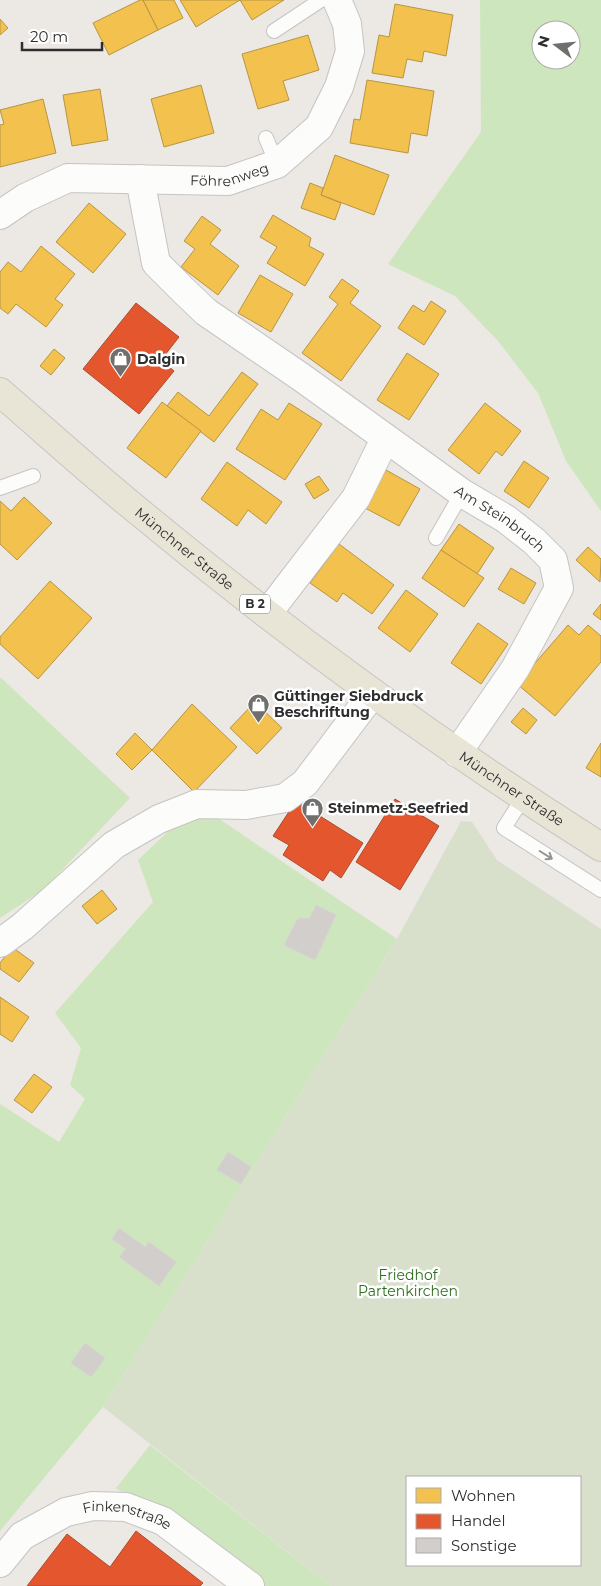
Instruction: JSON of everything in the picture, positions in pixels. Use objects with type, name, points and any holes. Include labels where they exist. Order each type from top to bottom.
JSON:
[{"type":"main road","name":"Münchner Straße","points":[[0,392],[132,506],[267,614],[457,753],[523,798],[601,847]]},
{"type":"street","name":"Föhrenweg","points":[[0,215],[25,198],[68,178],[228,181],[278,164],[319,127],[339,88],[350,51],[347,24],[337,0]]},
{"type":"street","name":"Am Steinbruch","points":[[140,179],[156,263],[206,312],[462,493],[506,518],[534,541],[553,560],[560,588],[516,669],[457,753]]},
{"type":"street","points":[[267,614],[356,498],[385,439]]},
{"type":"street","points":[[0,943],[22,927],[114,845],[159,819],[197,804],[246,805],[285,798],[305,783],[373,693]]},
{"type":"street","name":"Finkenstraße","points":[[0,1563],[22,1536],[66,1512],[93,1506],[126,1507],[163,1522],[243,1584]]},
{"type":"lane","points":[[274,31],[321,0]]},
{"type":"lane","points":[[266,138],[278,164]]},
{"type":"lane","points":[[0,488],[33,476]]},
{"type":"lane","points":[[436,538],[462,493]]},
{"type":"lane","points":[[523,798],[504,828],[601,890]]},
{"type":"green space","points":[[480,0],[601,0],[601,511],[566,461],[538,393],[498,341],[455,296],[388,264],[481,132]]},
{"type":"green space","points":[[0,677],[130,798],[43,890],[0,918]]},
{"type":"green space","points":[[197,804],[397,939],[103,1407],[0,1531],[0,1104],[59,1142],[85,1099],[70,1085],[81,1048],[55,1013],[153,902],[138,860]]},
{"type":"green space","name":"Friedhof Partenkirchen","points":[[461,821],[472,822],[497,860],[601,929],[601,1586],[331,1586],[103,1407],[397,939]]},
{"type":"green space","points":[[150,1445],[331,1586],[257,1586],[116,1488]]},
{"type":"building: Wohnen","points":[[143,0],[158,30],[109,55],[93,23]]},
{"type":"building: Wohnen","points":[[143,0],[174,0],[183,18],[158,30]]},
{"type":"building: Wohnen","points":[[180,0],[240,0],[196,27]]},
{"type":"building: Wohnen","points":[[240,0],[284,0],[252,20]]},
{"type":"building: Wohnen","points":[[395,4],[453,15],[446,56],[424,51],[422,62],[407,59],[403,78],[372,73],[379,35],[389,37]]},
{"type":"building: Wohnen","points":[[0,19],[8,28],[0,35]]},
{"type":"building: Wohnen","points":[[308,35],[319,70],[283,81],[289,100],[258,109],[242,54]]},
{"type":"building: Wohnen","points":[[367,80],[434,91],[427,136],[411,133],[408,153],[350,143],[354,119],[360,120]]},
{"type":"building: Wohnen","points":[[201,85],[214,133],[164,147],[151,99]]},
{"type":"building: Wohnen","points":[[100,89],[108,140],[72,146],[63,95]]},
{"type":"building: Wohnen","points":[[43,99],[56,153],[0,167],[0,125],[4,124],[0,110]]},
{"type":"building: Wohnen","points":[[335,155],[389,175],[374,215],[321,195]]},
{"type":"building: Wohnen","points":[[310,183],[323,188],[321,195],[341,203],[335,220],[301,208]]},
{"type":"building: Wohnen","points":[[89,203],[126,234],[93,273],[56,242]]},
{"type":"building: Wohnen","points":[[273,215],[311,238],[309,246],[324,254],[305,286],[267,263],[277,247],[260,237]]},
{"type":"building: Wohnen","points":[[202,216],[221,230],[210,244],[239,266],[218,295],[181,267],[195,249],[184,241]]},
{"type":"building: Wohnen","points":[[41,246],[75,274],[55,299],[63,305],[46,327],[16,304],[8,314],[0,308],[0,272],[8,262],[21,272]]},
{"type":"building: Wohnen","points":[[260,275],[293,294],[271,332],[238,313]]},
{"type":"building: Wohnen","points":[[342,279],[359,291],[350,303],[381,326],[341,381],[302,353],[338,304],[329,297]]},
{"type":"building: Wohnen","points":[[431,301],[446,311],[424,345],[398,328],[413,305],[424,312]]},
{"type":"building: Wohnen","points":[[54,349],[65,358],[51,375],[40,366]]},
{"type":"building: Wohnen","points":[[407,353],[439,374],[409,420],[377,400]]},
{"type":"building: Wohnen","points":[[242,372],[258,384],[214,442],[167,406],[178,392],[209,416]]},
{"type":"building: Wohnen","points":[[162,402],[201,431],[166,478],[127,448]]},
{"type":"building: Wohnen","points":[[289,403],[322,424],[285,480],[236,449],[261,409],[278,420]]},
{"type":"building: Wohnen","points":[[485,403],[521,431],[502,456],[496,451],[479,474],[448,450]]},
{"type":"building: Wohnen","points":[[524,461],[549,478],[529,508],[504,491]]},
{"type":"building: Wohnen","points":[[227,462],[282,502],[266,524],[248,510],[237,526],[201,499]]},
{"type":"building: Wohnen","points":[[386,470],[420,489],[399,526],[365,508]]},
{"type":"building: Wohnen","points":[[319,476],[329,490],[314,499],[305,484]]},
{"type":"building: Wohnen","points":[[24,497],[52,523],[17,560],[0,544],[0,501],[11,511]]},
{"type":"building: Wohnen","points":[[459,524],[494,548],[477,574],[441,550]]},
{"type":"building: Wohnen","points":[[339,544],[394,585],[372,614],[343,593],[337,602],[310,583]]},
{"type":"building: Wohnen","points":[[588,547],[601,559],[600,582],[576,560]]},
{"type":"building: Wohnen","points":[[441,550],[484,578],[464,607],[422,578]]},
{"type":"building: Wohnen","points":[[511,568],[536,583],[524,604],[498,589]]},
{"type":"building: Wohnen","points":[[50,581],[92,618],[38,679],[0,644],[0,637]]},
{"type":"building: Wohnen","points":[[406,590],[438,614],[410,652],[378,628]]},
{"type":"building: Wohnen","points":[[601,604],[601,620],[593,614]]},
{"type":"building: Wohnen","points":[[478,623],[508,644],[481,684],[451,663]]},
{"type":"building: Wohnen","points":[[568,625],[579,635],[588,625],[601,636],[601,662],[555,716],[517,684]]},
{"type":"building: Wohnen","points":[[255,702],[282,728],[257,754],[230,728]]},
{"type":"building: Wohnen","points":[[192,704],[237,747],[194,792],[152,750]]},
{"type":"building: Wohnen","points":[[523,708],[537,720],[526,734],[511,722]]},
{"type":"building: Wohnen","points":[[135,733],[152,750],[132,770],[116,754]]},
{"type":"building: Wohnen","points":[[601,743],[601,777],[586,768]]},
{"type":"building: Wohnen","points":[[102,890],[117,909],[97,924],[82,906]]},
{"type":"building: Wohnen","points":[[12,947],[34,963],[19,982],[0,969],[0,963]]},
{"type":"building: Wohnen","points":[[0,997],[29,1017],[12,1042],[0,1034]]},
{"type":"building: Wohnen","points":[[34,1074],[52,1087],[32,1113],[14,1100]]},
{"type":"building: Handel","points":[[136,303],[179,337],[161,360],[174,371],[139,414],[83,369]]},
{"type":"building: Handel","points":[[395,799],[439,826],[400,890],[356,862]]},
{"type":"building: Handel","points":[[296,801],[363,843],[341,878],[330,870],[323,881],[283,855],[289,845],[273,836]]},
{"type":"building: Handel","points":[[136,1531],[203,1583],[200,1586],[27,1586],[67,1534],[110,1567]]},
{"type":"building: Sonstige","points":[[316,905],[336,915],[315,960],[284,945],[298,918],[309,919]]},
{"type":"building: Sonstige","points":[[228,1152],[251,1167],[241,1184],[217,1170]]},
{"type":"building: Sonstige","points":[[119,1228],[145,1247],[149,1242],[176,1262],[159,1286],[119,1257],[126,1249],[112,1239]]},
{"type":"building: Sonstige","points":[[85,1343],[105,1358],[91,1377],[71,1363]]},
{"type":"place","name":"Dalgin","points":[[121,378]]},
{"type":"place","name":"Güttinger Siebdruck Beschriftung","points":[[258,723]]},
{"type":"place","name":"Steinmetz-Seefried","points":[[312,827]]}]
